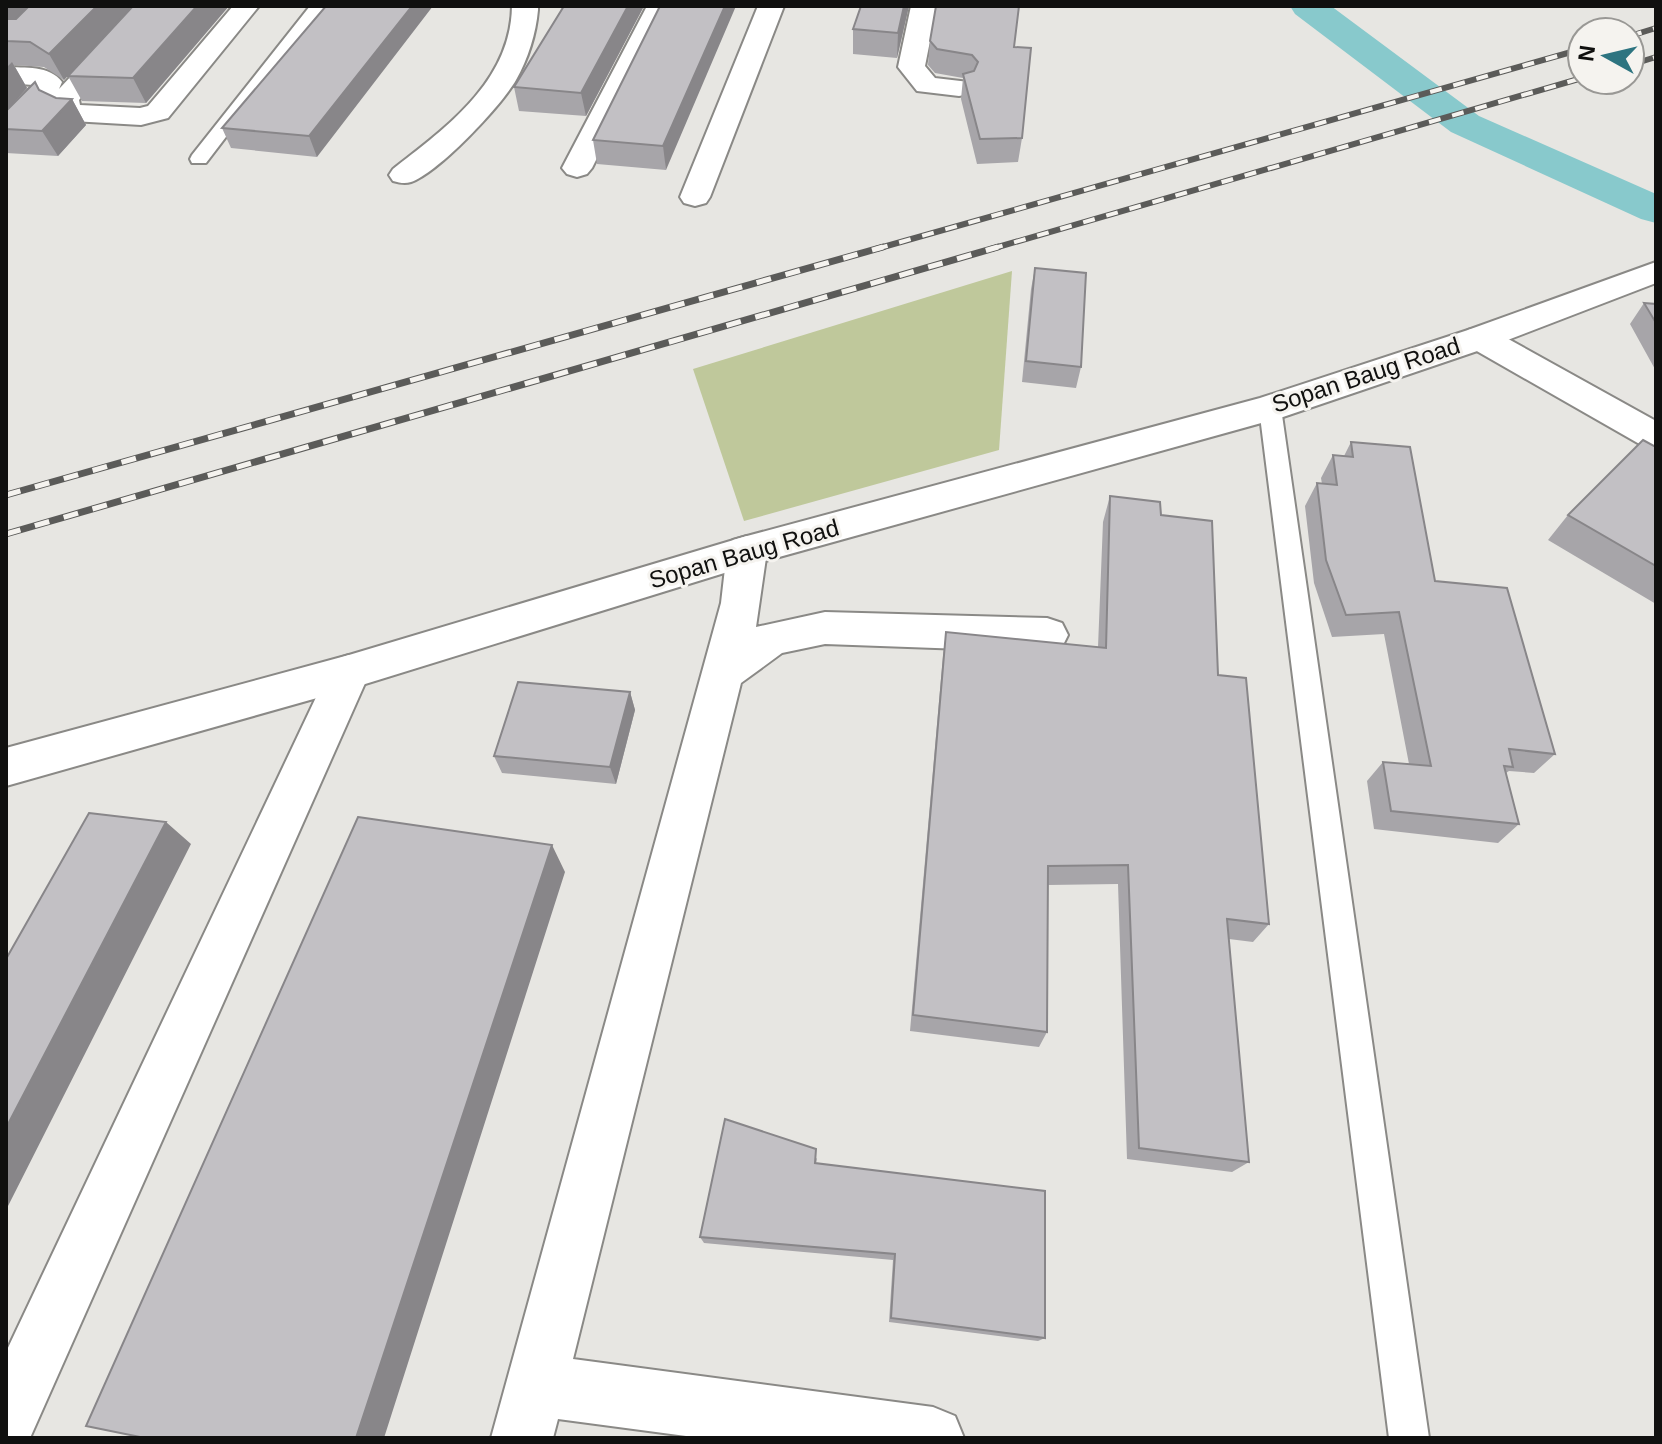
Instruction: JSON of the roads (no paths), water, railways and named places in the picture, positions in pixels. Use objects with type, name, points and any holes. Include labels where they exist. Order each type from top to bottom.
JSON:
[{"type":"street","points":[[151,6],[65,99],[65,107],[72,113],[141,117],[158,112],[246,6]]},
{"type":"street","points":[[404,175],[481,112],[504,80],[518,45],[525,6]]},
{"type":"street","points":[[577,168],[660,6]]},
{"type":"street","points":[[695,197],[771,6]]},
{"type":"street","points":[[924,6],[911,67],[927,85],[959,88]]},
{"type":"street","points":[[6,75],[37,77],[48,82],[44,93],[6,132]]},
{"type":"street","name":"Sopan Baug Road","points":[[6,767],[349,672],[747,551],[1270,408],[1480,338],[1656,272]]},
{"type":"street","name":"Sopan Baug Road","points":[[1480,338],[1656,437]]},
{"type":"street","points":[[747,551],[741,603],[529,1411],[933,1438]]},
{"type":"street","points":[[721,675],[771,638],[825,628],[1047,635]]},
{"type":"street","points":[[6,1421],[349,672]]},
{"type":"lane","points":[[199,159],[318,6]]},
{"type":"lane","points":[[1270,408],[1409,1438]]},
{"type":"waterway","points":[[1308,6],[1465,124],[1656,210]]},
{"type":"railway","points":[[1646,31],[1656,28]]},
{"type":"railway","points":[[876,249],[1566,54]]},
{"type":"railway","points":[[1646,60],[1656,57]]},
{"type":"railway","points":[[991,249],[1566,83]]},
{"type":"railway","points":[[6,495],[883,247]]},
{"type":"railway","points":[[6,534],[998,247]]}]
